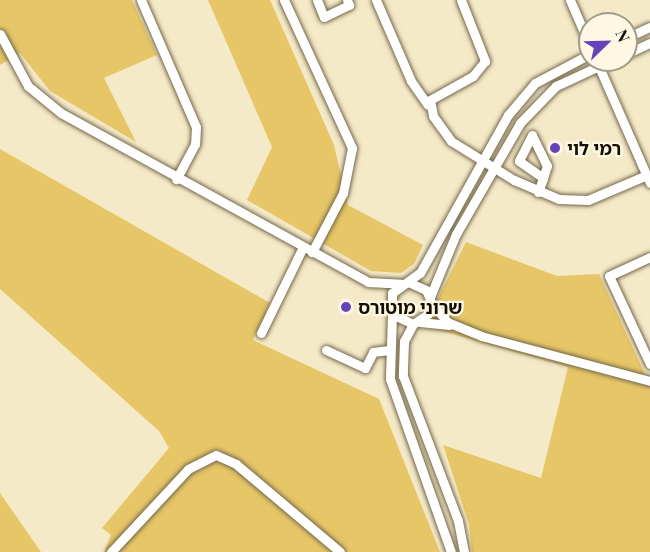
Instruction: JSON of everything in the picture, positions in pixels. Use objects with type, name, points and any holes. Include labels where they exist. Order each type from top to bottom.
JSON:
[{"type":"street","points":[[141,0],[196,127],[195,144],[176,179]]},
{"type":"street","points":[[261,333],[307,249],[343,193],[352,148],[284,0]]},
{"type":"street","points":[[316,0],[324,17],[349,5],[347,0]]},
{"type":"street","points":[[376,0],[411,81],[451,141],[538,192],[588,200],[648,179],[601,72]]},
{"type":"street","points":[[428,105],[436,94],[477,73],[485,61],[461,0]]},
{"type":"street","points":[[570,0],[578,18]]},
{"type":"street","points":[[0,34],[41,99],[176,179],[368,282],[391,311],[416,323],[454,325],[650,381]]},
{"type":"street","points":[[451,552],[394,391],[389,350],[392,293],[420,273],[481,160],[535,83],[578,60]]},
{"type":"street","points":[[464,552],[458,521],[403,376],[404,341],[430,300],[434,279],[494,167],[545,94],[582,72]]},
{"type":"street","points":[[538,192],[543,178]]},
{"type":"street","points":[[650,257],[609,276],[650,364]]},
{"type":"street","points":[[368,282],[404,283],[426,290],[430,300],[454,325]]},
{"type":"street","points":[[326,350],[365,368],[373,352],[389,350]]},
{"type":"street","points":[[111,552],[188,469],[216,455],[236,464],[340,552]]},
{"type":"shaded area","points":[[0,0],[132,0],[157,55],[104,78],[136,142],[50,91],[20,53],[0,65]]},
{"type":"shaded area","points":[[208,0],[270,0],[334,145],[348,205],[423,245],[414,264],[401,273],[371,271],[247,200],[272,147]]},
{"type":"shaded area","points":[[0,149],[270,303],[253,340],[379,399],[440,552],[104,552],[111,535],[102,528],[169,448],[159,431],[0,289]]},
{"type":"shaded area","points":[[466,242],[557,276],[599,274],[650,385],[650,552],[472,552],[469,524],[443,445],[541,478],[568,367],[424,326]]},
{"type":"shaded area","points":[[0,493],[41,552],[0,552]]},
{"type":"place","name":"רמי לוי","points":[[555,148]]},
{"type":"place","name":"שרוני מוטורס","points":[[346,307]]}]
